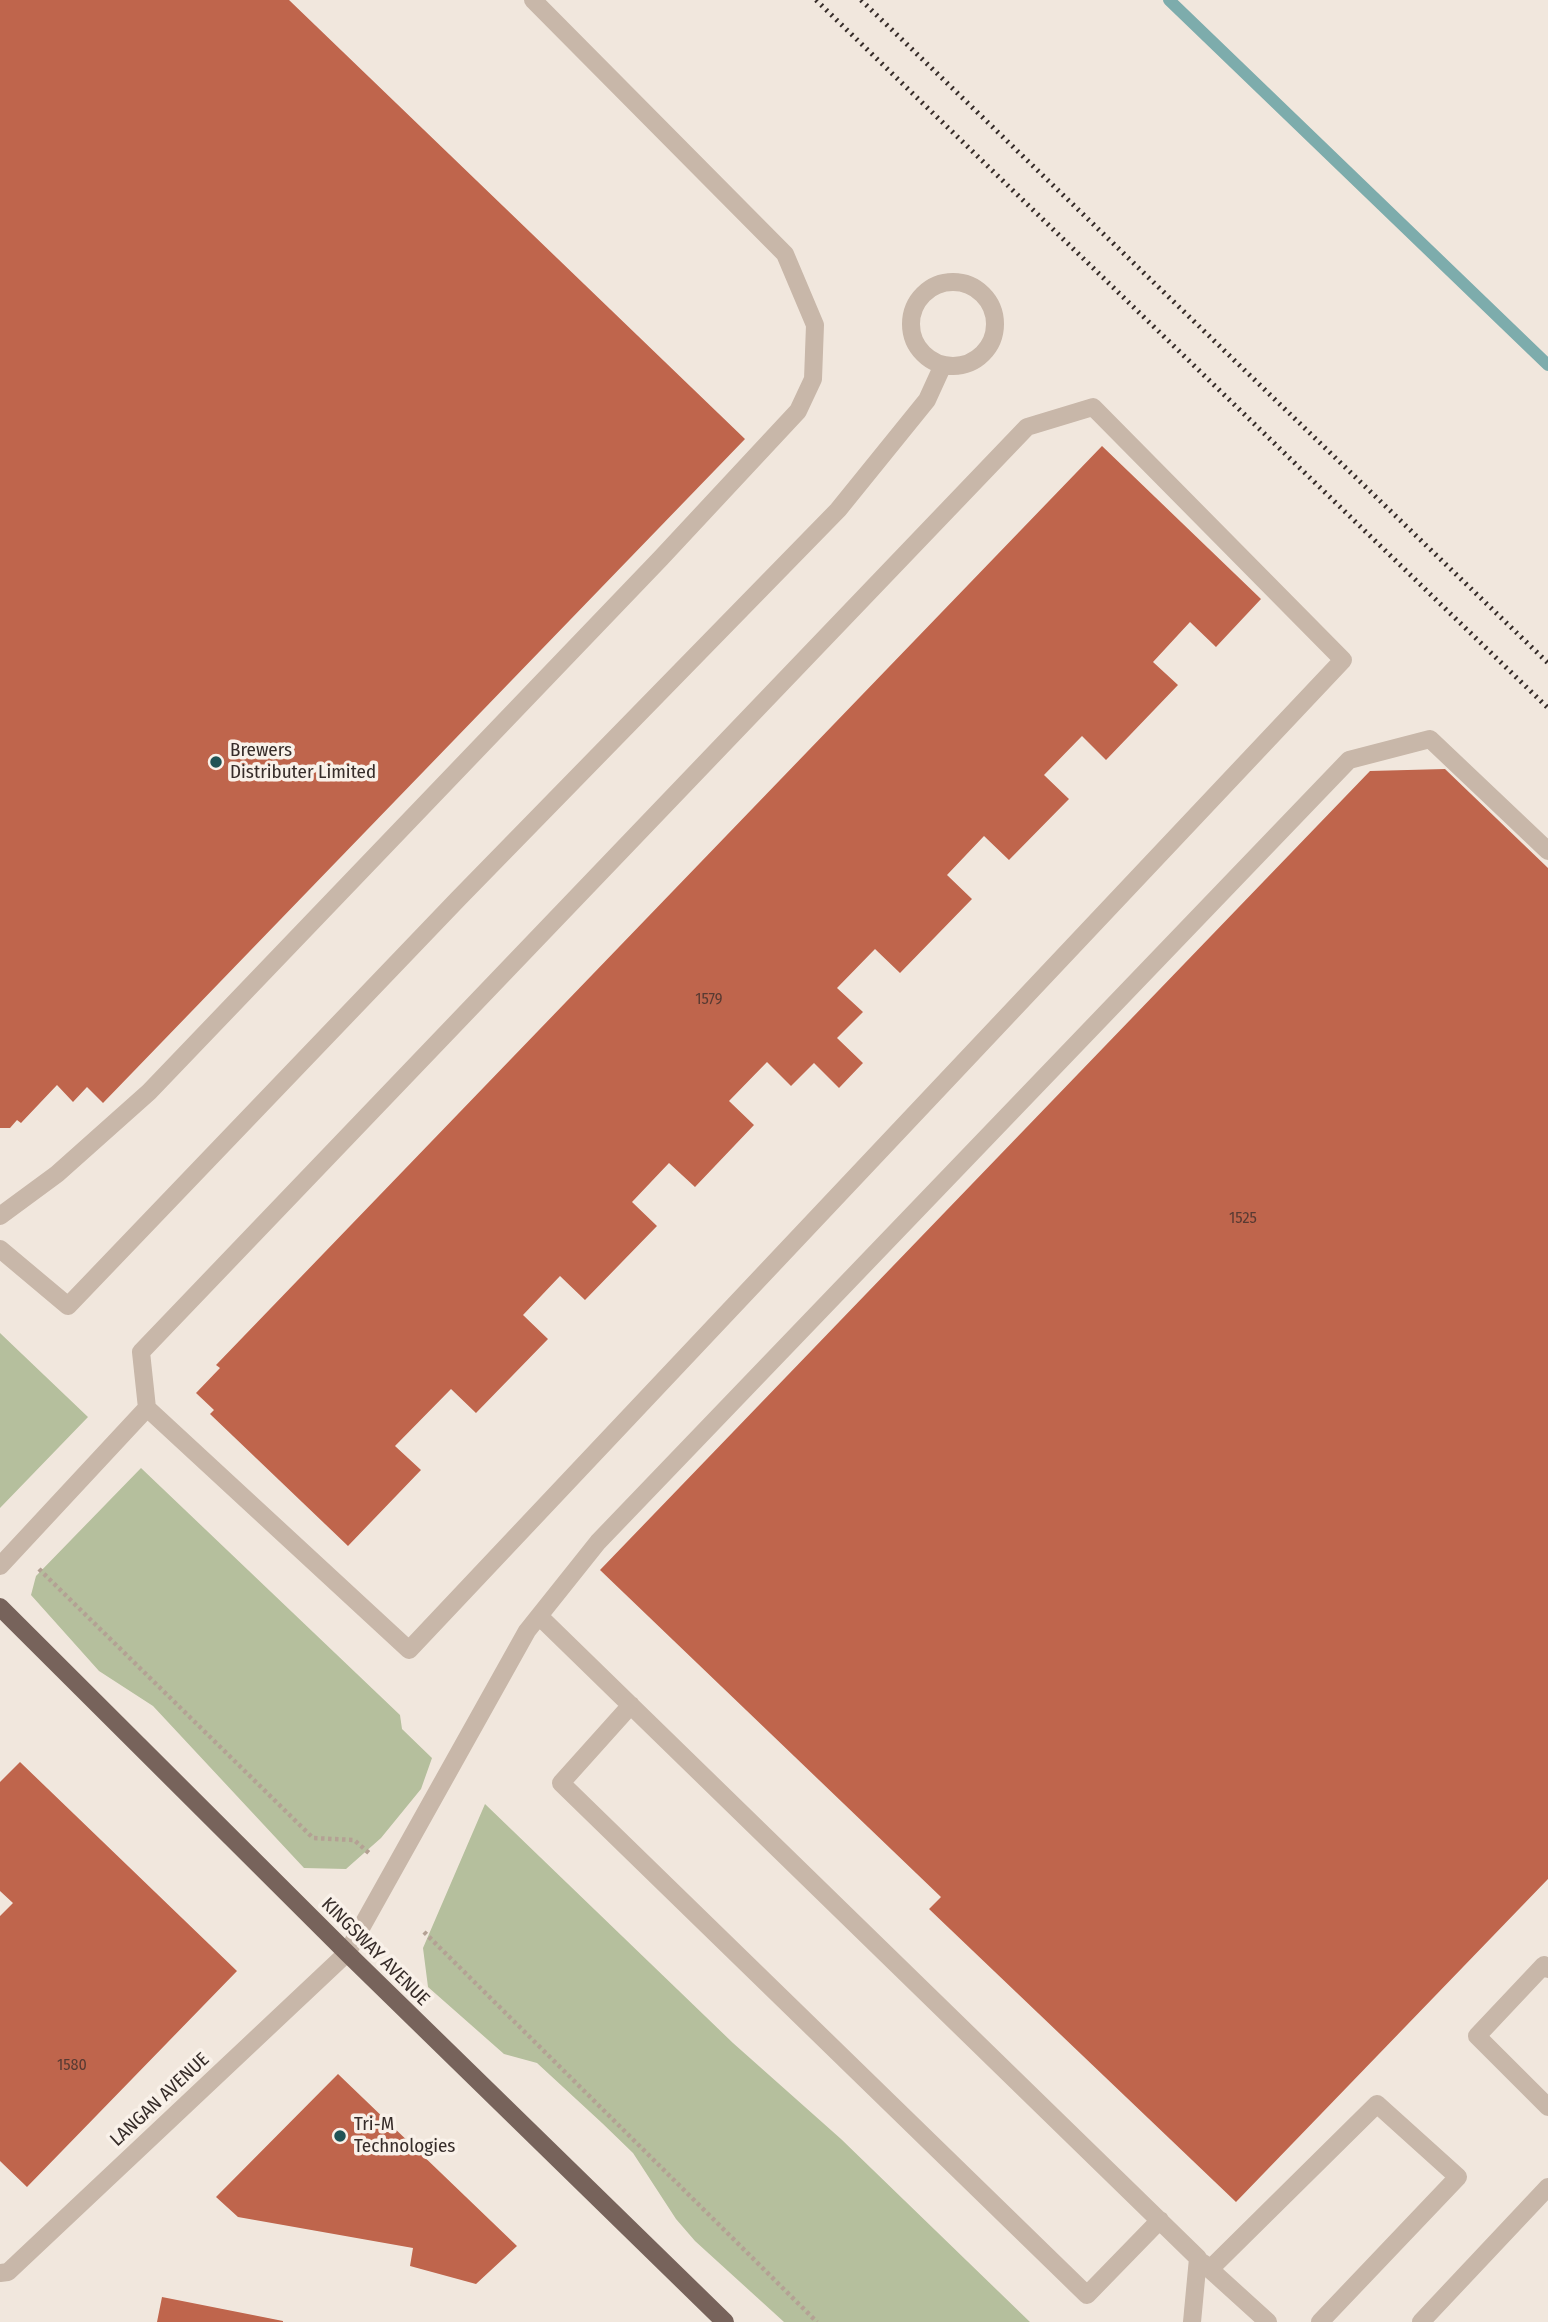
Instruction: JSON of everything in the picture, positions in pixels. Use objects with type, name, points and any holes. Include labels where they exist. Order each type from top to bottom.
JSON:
[{"type":"main road","name":"KINGSWAY AVENUE","points":[[0,1607],[346,1954],[724,2322]]},
{"type":"street","points":[[0,1216],[57,1174],[149,1092],[798,411],[813,379],[815,325],[785,254],[533,0]]},
{"type":"street","points":[[956,282],[970,285],[990,304],[995,330],[987,349],[971,363],[957,367],[943,365],[920,351],[911,325],[913,311],[929,289],[956,282]]},
{"type":"street","points":[[0,1250],[68,1306],[838,510],[927,400],[943,365]]},
{"type":"street","points":[[0,1566],[147,1408],[141,1352],[1027,427],[1093,407],[1343,660],[409,1650],[147,1408]]},
{"type":"street","name":"LANGAN AVENUE","points":[[0,2273],[8,2272],[346,1954],[527,1631],[598,1542],[1349,760],[1430,739],[1548,851]]},
{"type":"street","points":[[539,1616],[1204,2263],[1268,2322]]},
{"type":"street","points":[[631,1705],[561,1783],[580,1802],[1087,2295],[1160,2220]]},
{"type":"street","points":[[1548,1969],[1544,1965],[1477,2036],[1548,2107]]},
{"type":"street","points":[[1192,2322],[1204,2263],[1377,2104],[1458,2177],[1320,2322]]},
{"type":"street","points":[[1422,2322],[1548,2188]]},
{"type":"path","points":[[39,1569],[313,1838],[354,1840],[369,1853]]},
{"type":"path","points":[[424,1932],[817,2322]]},
{"type":"green space","points":[[0,1333],[88,1417],[0,1508]]},
{"type":"green space","points":[[141,1468],[400,1715],[402,1729],[432,1758],[421,1789],[381,1838],[346,1869],[304,1868],[153,1706],[99,1671],[31,1595],[36,1576]]},
{"type":"green space","points":[[485,1804],[733,2043],[841,2139],[1030,2322],[784,2322],[695,2241],[676,2219],[633,2153],[602,2123],[537,2063],[504,2054],[428,1987],[423,1948]]},
{"type":"building","name":"Brewers Distributer Limited","points":[[0,0],[289,0],[745,439],[103,1103],[87,1087],[73,1102],[57,1085],[21,1123],[17,1120],[10,1128],[0,1128]]},
{"type":"building","points":[[1102,446],[1261,599],[1216,647],[1190,622],[1153,662],[1178,685],[1106,760],[1082,736],[1044,775],[1069,799],[1009,860],[984,836],[947,875],[972,899],[900,973],[875,949],[837,988],[863,1012],[837,1038],[863,1063],[839,1088],[814,1063],[791,1086],[767,1062],[729,1101],[754,1125],[695,1187],[669,1163],[632,1202],[657,1226],[585,1300],[560,1276],[523,1315],[548,1339],[476,1413],[451,1389],[395,1446],[421,1470],[348,1546],[210,1414],[214,1410],[196,1393],[220,1368],[216,1365]]},
{"type":"building","points":[[1445,769],[1548,868],[1548,1879],[1236,2202],[929,1909],[941,1897],[600,1570],[1370,771]]},
{"type":"building","points":[[20,1762],[237,1971],[27,2187],[0,2161],[0,1916],[13,1903],[0,1891],[0,1782]]},
{"type":"building","name":"Tri-M Technologies","points":[[338,2074],[517,2246],[476,2284],[410,2266],[413,2248],[238,2217],[216,2197]]},
{"type":"building","points":[[162,2297],[283,2321],[283,2322],[157,2322]]},
{"type":"waterway","points":[[1169,0],[1548,365]]},
{"type":"railway","points":[[816,0],[1548,708]]},
{"type":"railway","points":[[861,0],[1548,663]]},
{"type":"place","name":"Brewers Distributer Limited","points":[[216,762]]},
{"type":"place","name":"Tri-M Technologies","points":[[340,2136]]}]
